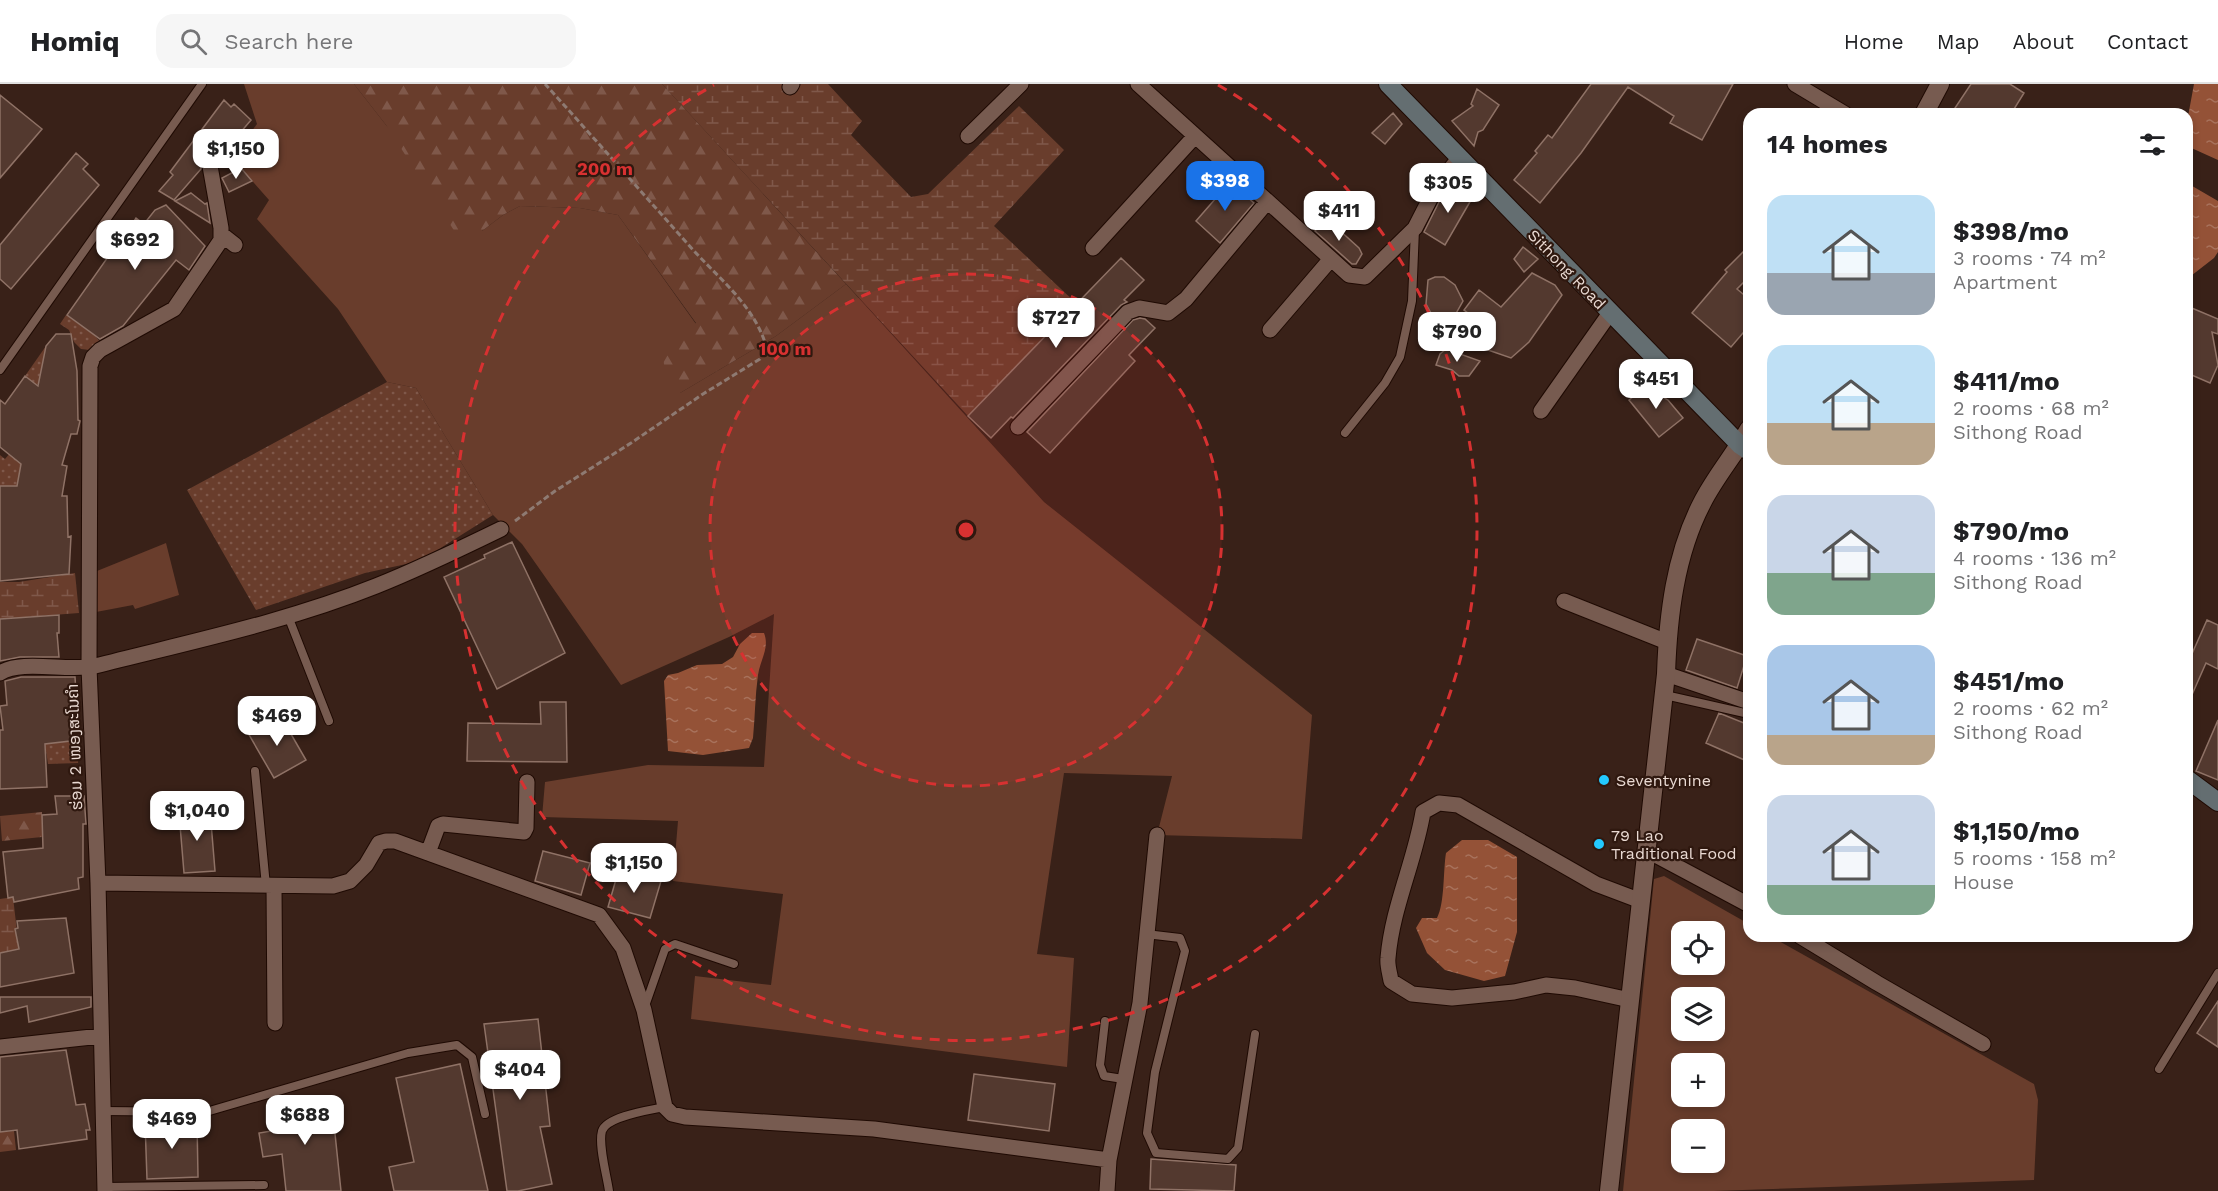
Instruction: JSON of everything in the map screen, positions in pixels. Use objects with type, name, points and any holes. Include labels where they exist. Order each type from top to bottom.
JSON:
[{"type":"main road","name":"Sithong Road","points":[[1388,84],[1610,313],[1743,439]]},
{"type":"main road","points":[[2193,783],[2218,802]]},
{"type":"street","points":[[968,136],[1021,84]]},
{"type":"street","points":[[1138,84],[1349,275],[1365,277],[1415,228],[1435,189],[1459,158]]},
{"type":"street","points":[[1795,84],[1835,108]]},
{"type":"street","points":[[1927,108],[1940,84]]},
{"type":"street","points":[[1093,248],[1195,136]]},
{"type":"street","points":[[210,166],[221,234],[235,244]]},
{"type":"street","points":[[1018,427],[1128,312],[1139,308],[1168,313],[1186,299],[1268,202]]},
{"type":"street","name":"ຮ່ອມ 2 ໜອງສະໂນຄໍາ","points":[[105,1189],[98,883],[89,667],[90,366],[93,357],[100,350],[174,309],[221,240],[221,234]]},
{"type":"street","points":[[1270,330],[1330,260]]},
{"type":"street","points":[[1541,411],[1610,313]]},
{"type":"street","points":[[1609,1191],[1666,674],[1667,642],[1676,580],[1685,542],[1702,502],[1743,446]]},
{"type":"street","points":[[0,673],[5,669],[26,667],[89,667],[288,616],[375,586],[501,529]]},
{"type":"street","points":[[1564,601],[1667,642]]},
{"type":"street","points":[[1666,674],[1743,700]]},
{"type":"street","points":[[428,853],[438,826],[442,824],[524,832],[527,782]]},
{"type":"street","points":[[1630,1000],[1575,988],[1546,985],[1514,993],[1452,998],[1412,994],[1391,981],[1387,960],[1396,918],[1419,841],[1424,812],[1439,803],[1458,805],[1596,884],[1641,901]]},
{"type":"street","points":[[1107,1191],[1109,1160],[1123,1079],[1140,1003],[1158,836]]},
{"type":"street","points":[[98,883],[333,886],[350,881],[366,866],[379,843],[395,841],[598,915],[623,948],[644,1010],[665,1107],[672,1114],[685,1117],[874,1129],[1109,1160]]},
{"type":"street","points":[[1646,850],[1743,902]]},
{"type":"street","points":[[270,886],[275,1023]]},
{"type":"street","points":[[1810,942],[1983,1044]]},
{"type":"street","points":[[0,1047],[101,1035]]},
{"type":"lane","points":[[0,370],[202,84]]},
{"type":"lane","points":[[1345,433],[1385,383],[1400,357],[1412,301],[1415,228]]},
{"type":"lane","points":[[288,616],[329,721]]},
{"type":"lane","points":[[1663,694],[1743,713]]},
{"type":"lane","points":[[255,771],[270,886]]},
{"type":"lane","points":[[1146,934],[1180,938],[1185,951],[1155,1072],[1147,1133],[1156,1153],[1228,1159],[1238,1148],[1255,1034]]},
{"type":"lane","points":[[644,1010],[665,949],[675,944],[734,964]]},
{"type":"lane","points":[[2159,1069],[2218,973]]},
{"type":"lane","points":[[1105,1021],[1100,1065],[1104,1076],[1123,1079]]},
{"type":"lane","points":[[103,1110],[206,1112],[408,1053],[458,1045],[472,1057],[485,1114]]},
{"type":"lane","points":[[609,1191],[601,1141],[602,1130],[606,1124],[616,1119],[665,1107]]},
{"type":"lane","points":[[105,1189],[264,1185]]},
{"type":"path","points":[[501,529],[702,394],[760,359],[767,349],[764,334],[735,292],[544,84]]},
{"type":"green space","points":[[244,84],[354,84],[386,125],[482,231],[503,215],[520,206],[580,208],[618,215],[696,324],[680,393],[776,336],[846,284],[1044,502],[1312,715],[1302,839],[1157,835],[1172,776],[1064,773],[1037,954],[1074,958],[1067,1067],[691,1019],[695,976],[771,985],[783,894],[673,881],[678,821],[542,817],[545,782],[648,765],[764,767],[774,614],[729,637],[621,685],[522,544],[493,515],[416,388],[387,382],[338,309],[257,219],[269,200],[232,158],[257,124]]},
{"type":"green space","points":[[354,84],[662,84],[846,284],[776,336],[680,393],[667,383],[661,345],[696,323],[618,215],[580,208],[520,206],[503,215],[482,231],[455,232],[386,125]]},
{"type":"green space","points":[[662,84],[828,84],[862,121],[851,135],[911,197],[928,194],[1019,106],[1064,150],[994,226],[1077,304],[968,416]]},
{"type":"green space","points":[[66,315],[101,343],[90,350],[81,349],[74,342],[69,330],[60,324]]},
{"type":"green space","points":[[46,346],[41,384],[29,384],[31,381],[25,376]]},
{"type":"green space","points":[[387,382],[416,388],[493,515],[420,561],[365,573],[256,610],[187,490]]},
{"type":"green space","points":[[17,445],[36,468],[21,466],[18,489],[0,492],[0,455],[5,459]]},
{"type":"green space","points":[[166,543],[179,595],[135,609],[133,605],[96,612],[97,571]]},
{"type":"green space","points":[[75,573],[79,613],[0,619],[0,582],[19,582]]},
{"type":"green space","points":[[79,740],[78,763],[48,764],[45,744]]},
{"type":"green space","points":[[42,812],[42,837],[2,841],[0,816]]},
{"type":"green space","points":[[1664,876],[1743,921],[1743,942],[1781,942],[2034,1084],[2038,1100],[2034,1180],[1714,1191],[1623,1191],[1654,879]]},
{"type":"green space","points":[[13,897],[19,949],[0,953],[0,899]]},
{"type":"green space","points":[[14,1131],[16,1150],[0,1152],[0,1132]]},
{"type":"water","points":[[2194,84],[2218,84],[2218,160],[2193,149],[2193,108],[2190,108]]},
{"type":"water","points":[[2193,186],[2218,201],[2218,252],[2214,258],[2193,274]]},
{"type":"water","points":[[752,633],[764,633],[766,644],[758,675],[753,738],[749,748],[703,755],[668,751],[664,681],[668,675],[697,665],[722,664],[733,657],[740,644]]},
{"type":"water","points":[[1462,840],[1488,840],[1517,857],[1517,932],[1505,976],[1484,981],[1445,970],[1427,953],[1416,928],[1422,918],[1437,918],[1443,896],[1446,853]]},
{"type":"building","points":[[1591,84],[1733,84],[1702,140],[1670,123],[1674,116],[1628,87],[1581,153],[1540,203],[1514,180],[1537,153],[1535,151],[1548,135],[1552,138]]},
{"type":"building","points":[[1971,84],[2010,84],[2024,93],[2015,108],[1955,108]]},
{"type":"building","points":[[1477,89],[1499,105],[1483,130],[1478,132],[1474,146],[1452,121],[1473,106],[1471,104]]},
{"type":"building","points":[[0,95],[42,129],[0,178]]},
{"type":"building","points":[[224,100],[231,107],[234,104],[251,120],[229,146],[224,141],[211,157],[203,159],[201,169],[174,200],[159,191],[173,175],[170,172]]},
{"type":"building","points":[[1393,113],[1402,124],[1385,144],[1372,133]]},
{"type":"building","points":[[76,153],[88,164],[83,169],[99,185],[11,289],[0,279],[0,245]]},
{"type":"building","points":[[241,168],[252,181],[229,192],[222,178]]},
{"type":"building","points":[[1453,181],[1471,200],[1445,245],[1424,232],[1443,194]]},
{"type":"building","points":[[1230,182],[1254,203],[1220,243],[1196,221]]},
{"type":"building","points":[[191,193],[205,204],[207,203],[210,223],[175,201]]},
{"type":"building","points":[[166,205],[205,246],[189,270],[176,260],[123,326],[100,339],[67,315],[115,247],[117,248],[136,218],[144,224],[155,210]]},
{"type":"building","points":[[1326,218],[1359,248],[1362,254],[1356,264],[1352,264],[1315,231]]},
{"type":"building","points":[[1523,247],[1538,259],[1524,272],[1514,259]]},
{"type":"building","points":[[1743,252],[1743,283],[1737,289],[1743,294],[1743,333],[1731,347],[1692,313],[1727,272],[1725,270]]},
{"type":"building","points":[[1121,258],[1144,280],[1124,300],[1127,302],[1121,305],[991,438],[968,416]]},
{"type":"building","points":[[1532,273],[1555,285],[1562,295],[1529,342],[1511,358],[1488,350],[1494,332],[1464,310],[1479,290],[1501,307]]},
{"type":"building","points":[[1444,277],[1455,285],[1463,301],[1450,324],[1431,313],[1426,304],[1428,280]]},
{"type":"building","points":[[2193,309],[2218,319],[2218,334],[2212,332],[2218,365],[2210,383],[2193,376]]},
{"type":"building","points":[[1145,319],[1155,328],[1129,355],[1135,361],[1050,453],[1027,432],[1133,320]]},
{"type":"building","points":[[56,334],[71,334],[77,371],[78,420],[80,421],[77,434],[71,434],[62,465],[67,466],[62,496],[67,496],[68,537],[71,536],[69,574],[0,581],[0,486],[17,486],[21,464],[0,447],[0,400],[5,404],[25,376],[38,386],[46,346]]},
{"type":"building","points":[[1446,349],[1480,361],[1469,376],[1459,376],[1452,370],[1436,365],[1440,354]]},
{"type":"building","points":[[1653,381],[1654,392],[1668,400],[1683,418],[1659,437],[1629,400]]},
{"type":"building","points":[[512,542],[565,653],[497,689],[444,577],[485,558],[484,555]]},
{"type":"building","points":[[59,615],[59,633],[57,633],[59,657],[20,657],[0,661],[0,619]]},
{"type":"building","points":[[2207,620],[2218,625],[2218,669],[2206,663],[2193,692],[2193,652]]},
{"type":"building","points":[[1697,639],[1743,655],[1743,669],[1737,688],[1686,670]]},
{"type":"building","points":[[21,677],[75,677],[79,740],[45,744],[47,787],[0,789],[0,730],[3,730],[0,706],[7,705],[5,681]]},
{"type":"building","points":[[540,702],[566,702],[567,762],[467,761],[468,723],[541,724]]},
{"type":"building","points":[[1719,713],[1743,723],[1743,759],[1706,743]]},
{"type":"building","points":[[280,715],[306,760],[274,778],[248,733]]},
{"type":"building","points":[[2218,720],[2218,780],[2196,771]]},
{"type":"building","points":[[55,796],[84,796],[86,824],[83,824],[83,877],[78,878],[79,889],[14,902],[13,897],[8,898],[3,852],[43,848],[42,815],[57,814]]},
{"type":"building","points":[[210,810],[215,871],[184,873],[179,813]]},
{"type":"building","points":[[543,851],[590,863],[581,895],[535,881]]},
{"type":"building","points":[[619,869],[661,881],[650,918],[608,907]]},
{"type":"building","points":[[66,918],[74,973],[0,987],[0,953],[19,949],[15,929],[18,928],[17,921]]},
{"type":"building","points":[[0,997],[91,997],[91,1007],[29,1022],[27,1006],[0,1013]]},
{"type":"building","points":[[2218,1001],[2218,1047],[2197,1033]]},
{"type":"building","points":[[538,1019],[550,1126],[540,1127],[552,1184],[507,1191],[484,1024]]},
{"type":"building","points":[[66,1050],[76,1105],[85,1104],[90,1130],[86,1130],[87,1139],[19,1149],[17,1130],[0,1132],[0,1057]]},
{"type":"building","points":[[460,1064],[488,1191],[394,1191],[389,1167],[414,1162],[396,1078]]},
{"type":"building","points":[[974,1074],[1055,1084],[1049,1131],[968,1120]]},
{"type":"building","points":[[316,1096],[320,1106],[332,1105],[341,1191],[286,1191],[282,1154],[263,1157],[259,1133],[277,1130],[275,1108],[283,1107],[283,1101]]},
{"type":"building","points":[[197,1121],[198,1177],[147,1179],[145,1122]]},
{"type":"building","points":[[1151,1159],[1236,1165],[1234,1191],[1150,1189]]},
{"type":"place","name":"Seventynine","points":[[1604,780]]},
{"type":"place","name":"79 Lao Traditional Food","points":[[1599,844]]}]
